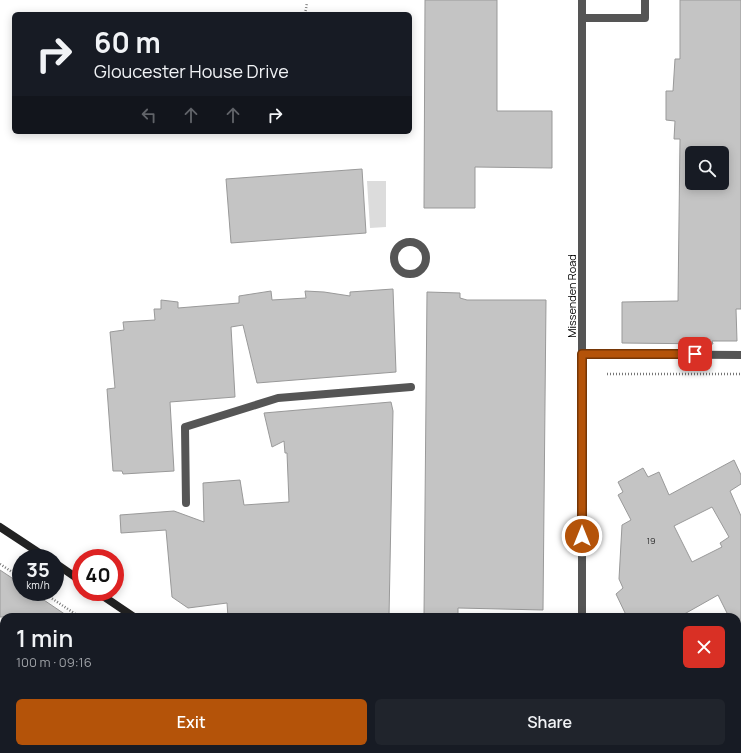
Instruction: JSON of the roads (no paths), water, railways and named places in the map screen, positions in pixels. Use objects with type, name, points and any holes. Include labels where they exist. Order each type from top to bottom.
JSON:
[{"type":"main road","points":[[0,527],[33,549]]},
{"type":"main road","points":[[110,601],[128,613]]},
{"type":"street","name":"Missenden Road","points":[[582,0],[582,613]]},
{"type":"street","points":[[582,18],[645,18],[645,0]]},
{"type":"street","points":[[404,242],[411,242],[418,244],[423,249],[426,259],[424,265],[419,271],[408,274],[398,269],[394,263],[394,256],[398,246],[404,242]]},
{"type":"street","points":[[582,354],[741,354]]},
{"type":"street","points":[[186,503],[185,427],[278,398],[411,387]]}]
